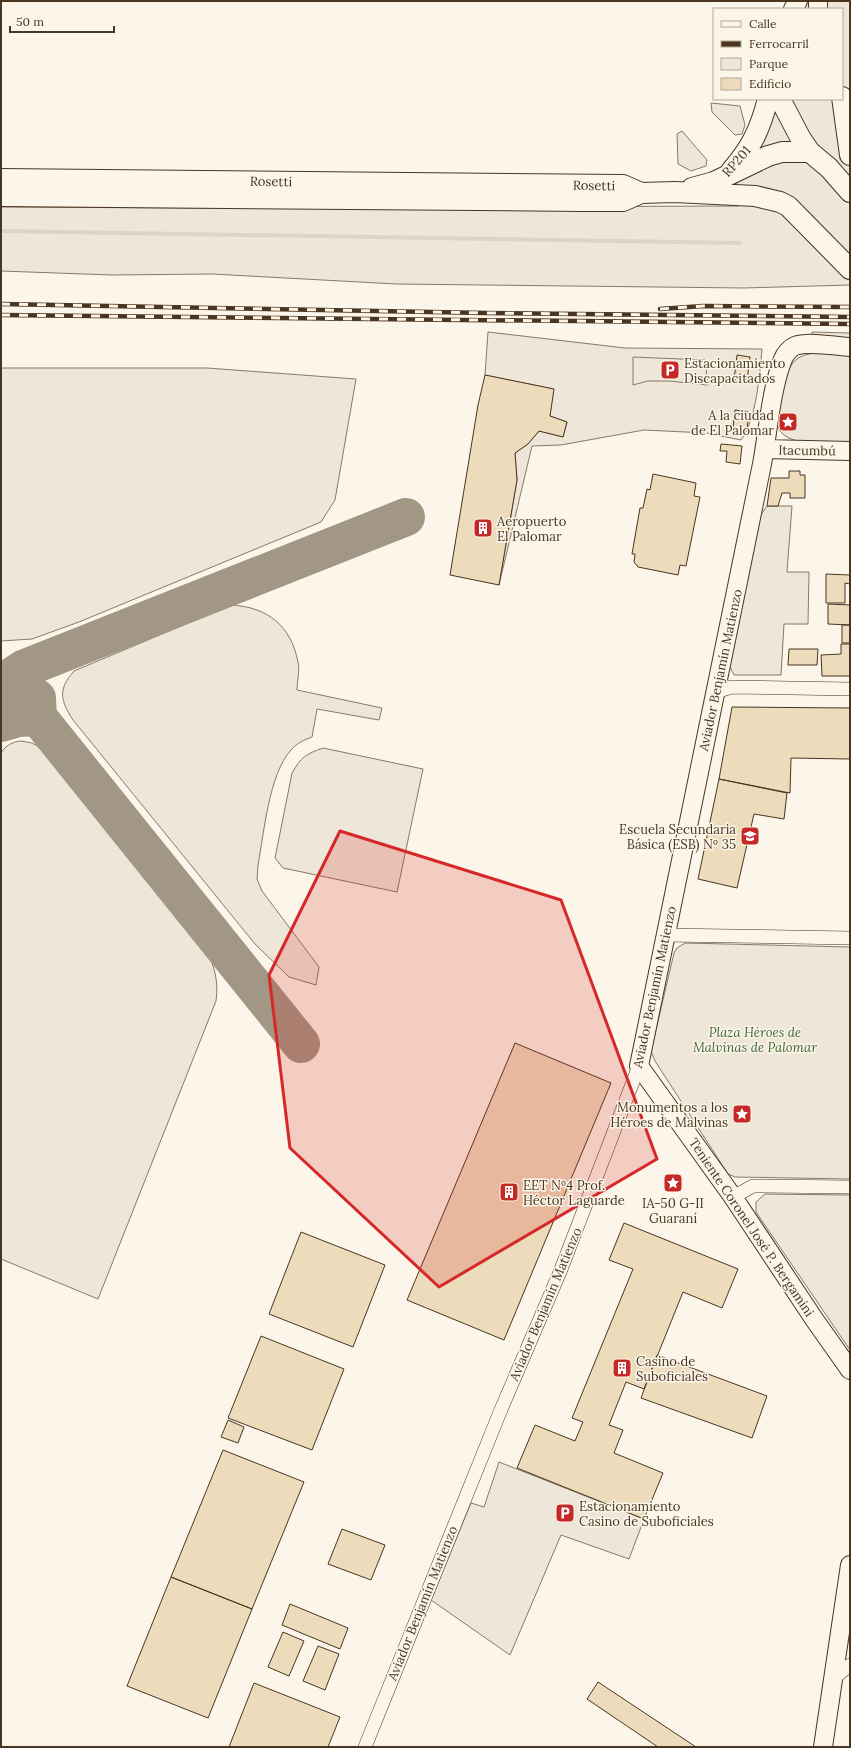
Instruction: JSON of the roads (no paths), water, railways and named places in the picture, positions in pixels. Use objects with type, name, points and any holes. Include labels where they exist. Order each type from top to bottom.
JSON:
[{"type":"main road","name":"RP201","points":[[726,177],[751,146],[758,131],[768,100]]},
{"type":"main road","points":[[781,100],[798,134],[810,152],[829,168],[850,192]]},
{"type":"main road","points":[[842,100],[850,155]]},
{"type":"main road","name":"RP201","points":[[641,193],[675,192],[726,177],[768,156],[782,152],[810,152]]},
{"type":"main road","name":"Rosetti","points":[[1,179],[623,185],[641,193]]},
{"type":"main road","points":[[675,192],[755,196],[780,202],[799,215],[850,269]]},
{"type":"main road","name":"Rosetti","points":[[1,196],[623,201],[641,193]]},
{"type":"street","name":"Aviador Benjamín Matienzo","points":[[365,1747],[500,1412],[560,1272],[639,1066],[765,449],[775,391],[783,359],[795,346],[806,344],[850,347]]},
{"type":"street","name":"Itacumbú","points":[[765,449],[850,451]]},
{"type":"street","points":[[715,692],[732,687],[850,689]]},
{"type":"street","points":[[665,935],[850,938]]},
{"type":"street","name":"Teniente Coronel José P. Bergamini","points":[[639,1066],[733,1197],[814,1319],[850,1370]]},
{"type":"street","points":[[733,1197],[754,1186],[850,1187]]},
{"type":"street","points":[[823,1747],[850,1564]]},
{"type":"street","points":[[834,1678],[850,1665]]},
{"type":"waterway","points":[[1,231],[740,243]]},
{"type":"railway","points":[[1,304],[486,313],[850,317]]},
{"type":"railway","points":[[660,309],[703,306],[850,307]]},
{"type":"railway","points":[[1,315],[850,324]]},
{"type":"place","name":"Estacionamiento Discapacitados","points":[[670,370]]},
{"type":"place","name":"A la ciudad de El Palomar","points":[[788,422]]},
{"type":"place","name":"Aeropuerto El Palomar","points":[[483,528]]},
{"type":"place","name":"Escuela Secundaria Básica (ESB) Nº 35","points":[[750,836]]},
{"type":"place","name":"Monumentos a los Héroes de Malvinas","points":[[742,1114]]},
{"type":"place","name":"IA-50 G-II Guaraní","points":[[673,1183]]},
{"type":"place","name":"EET Nº4 Prof. Héctor Laguarde","points":[[509,1192]]},
{"type":"place","name":"Casino de Suboficiales","points":[[622,1368]]},
{"type":"place","name":"Estacionamiento Casino de Suboficiales","points":[[565,1513]]},
{"type":"park label","name":"Plaza Héroes de Malvinas de Palomar","points":[[755,1040]]}]
